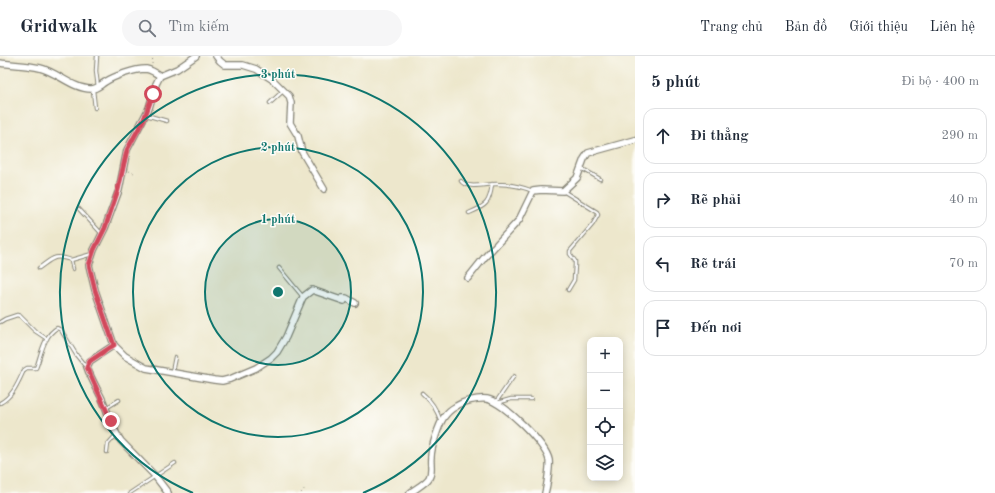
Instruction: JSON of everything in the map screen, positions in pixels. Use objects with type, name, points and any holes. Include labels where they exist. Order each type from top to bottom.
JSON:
[{"type":"street","points":[[196,56],[177,69],[160,76],[146,115],[127,150],[118,190],[102,235],[92,254],[89,265],[90,272],[114,345],[126,356],[146,368],[222,381],[243,375],[271,358],[282,346],[303,297],[312,290],[344,301],[342,298],[346,298],[355,303]]},
{"type":"street","points":[[216,56],[218,60],[225,65],[243,65],[256,69],[273,80],[283,90],[291,100],[290,122],[298,136],[302,152],[324,189]]},
{"type":"street","points":[[0,63],[40,68],[79,86],[95,88],[104,82],[123,74],[138,70],[146,69],[160,76]]},
{"type":"street","points":[[468,278],[519,220],[533,191],[563,191],[577,178],[586,156],[590,152],[635,140]]},
{"type":"street","points":[[114,345],[90,361],[87,367],[117,435],[155,476],[168,493]]},
{"type":"street","points":[[410,493],[429,478],[432,470],[431,458],[433,444],[441,422],[447,413],[462,403],[487,399],[496,403],[525,427],[544,449],[549,460],[545,493]]},
{"type":"lane","points":[[95,108],[97,56]]},
{"type":"lane","points":[[270,103],[283,90]]},
{"type":"lane","points":[[146,115],[167,121]]},
{"type":"lane","points":[[581,168],[600,179]]},
{"type":"lane","points":[[461,181],[462,184],[468,185],[505,184],[533,191]]},
{"type":"lane","points":[[469,213],[480,209],[486,203],[492,184]]},
{"type":"lane","points":[[563,191],[597,212],[598,215],[593,224],[570,250],[570,254],[575,261],[574,280],[568,290]]},
{"type":"lane","points":[[79,209],[102,235]]},
{"type":"lane","points":[[40,268],[57,256],[62,256],[71,260],[92,254]]},
{"type":"lane","points":[[71,260],[73,269]]},
{"type":"lane","points":[[279,268],[303,297]]},
{"type":"lane","points":[[0,322],[17,315],[20,316],[34,331],[47,339]]},
{"type":"lane","points":[[0,403],[5,400],[16,388],[26,368],[36,368],[47,339],[57,328],[61,330],[81,363],[87,367]]},
{"type":"lane","points":[[172,372],[174,357]]},
{"type":"lane","points":[[496,403],[514,376]]},
{"type":"lane","points":[[422,394],[431,402],[438,413],[441,422]]},
{"type":"lane","points":[[496,403],[511,399],[531,399]]},
{"type":"lane","points":[[106,409],[120,400]]},
{"type":"lane","points":[[106,452],[108,444],[117,435]]},
{"type":"lane","points":[[130,493],[175,463]]},
{"type":"path","points":[[152,71],[153,56]]},
{"type":"path","points":[[301,493],[306,487]]},
{"type":"route","points":[[111,421],[97,389],[88,373],[87,367],[90,361],[114,345],[95,290],[89,265],[90,259],[105,228],[118,190],[127,150],[144,119],[153,94]]}]
